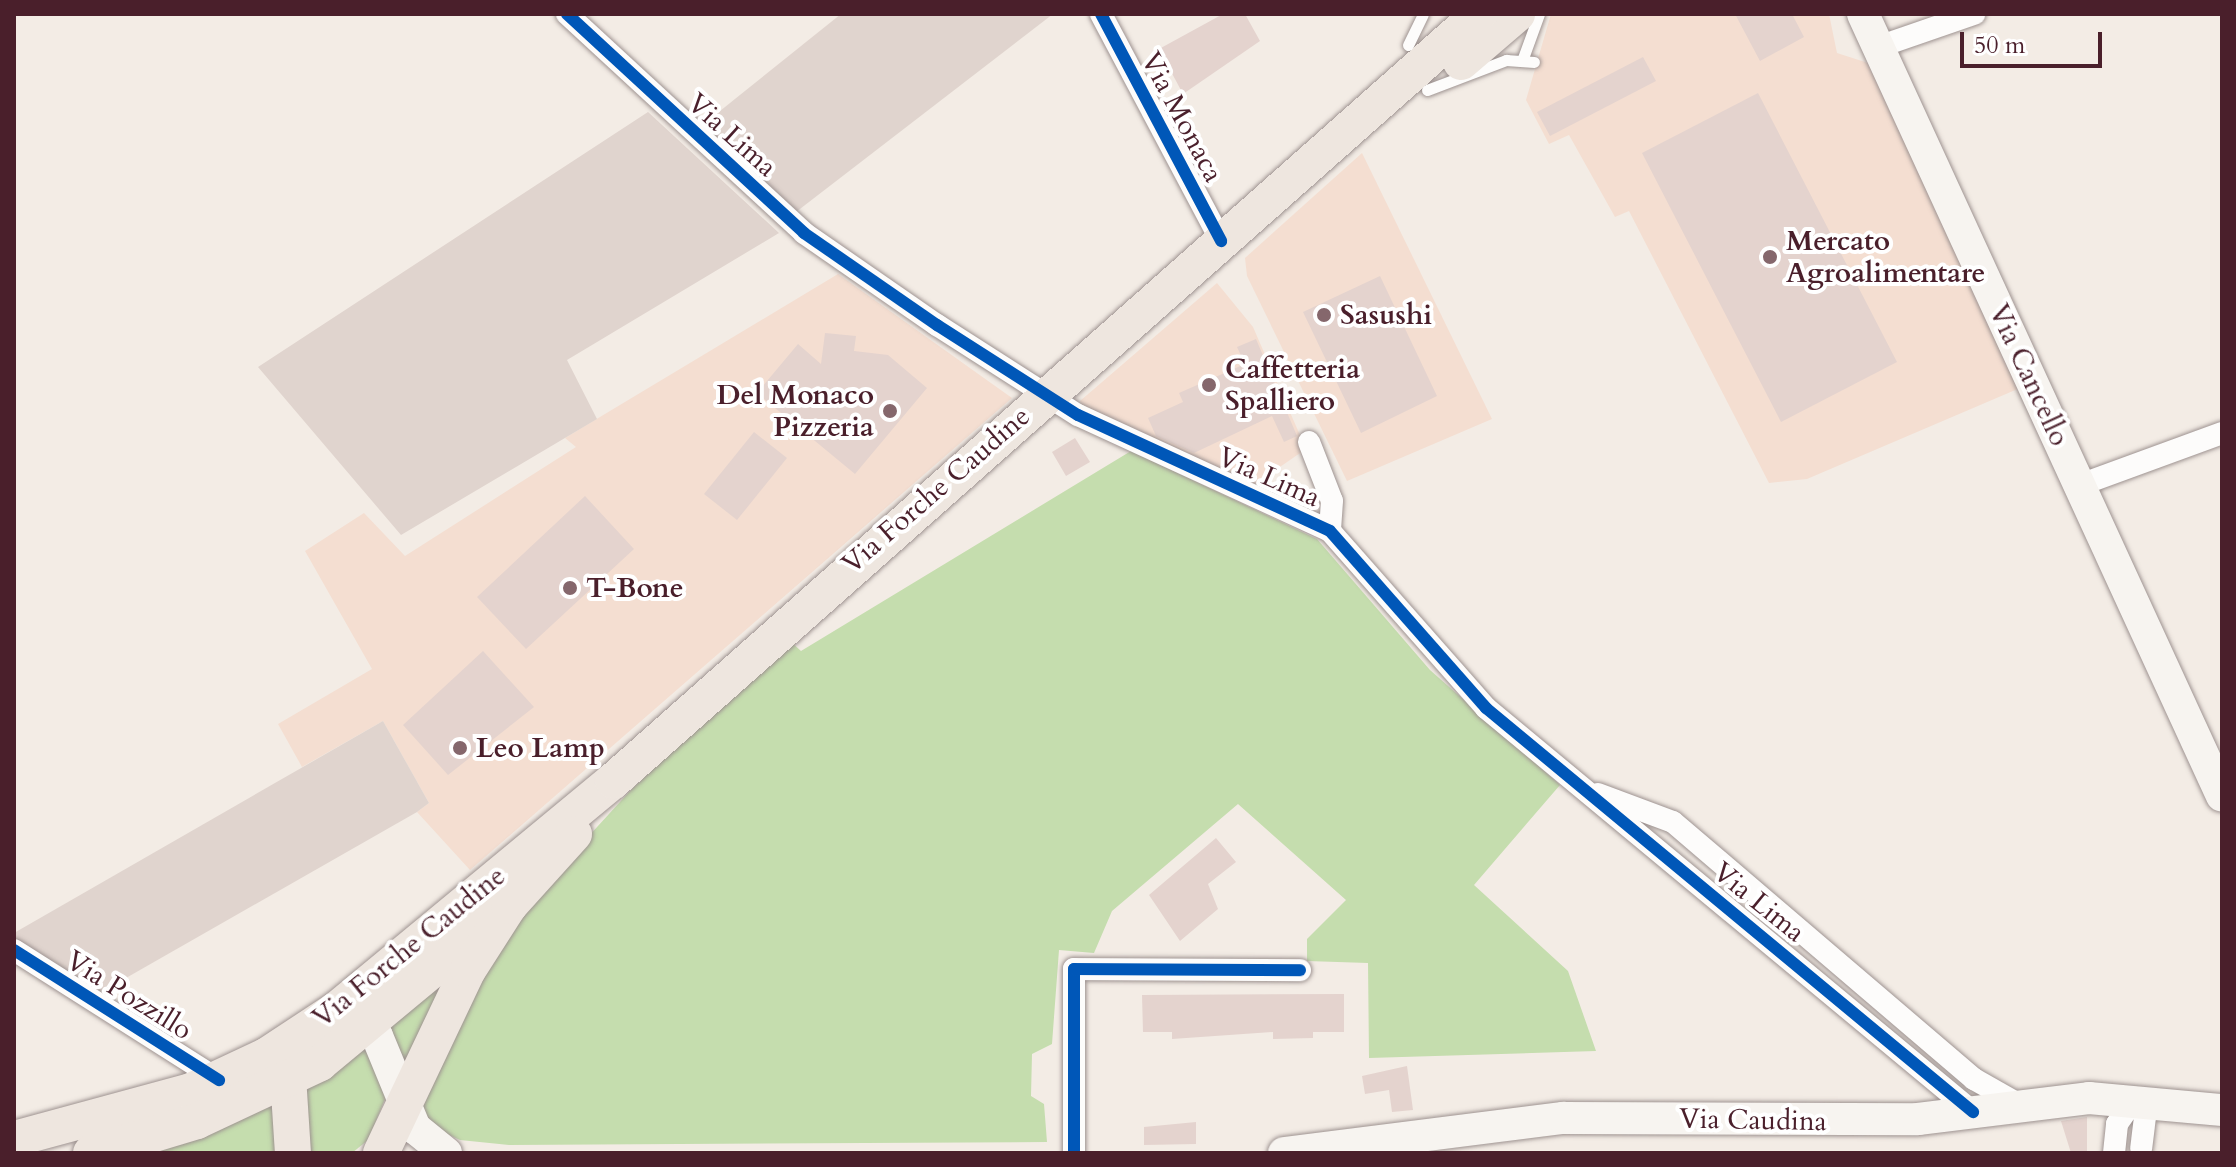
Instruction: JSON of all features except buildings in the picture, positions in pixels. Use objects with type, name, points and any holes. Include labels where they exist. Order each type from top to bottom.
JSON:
[{"type":"main road","points":[[1322,149],[1348,101],[1415,30],[1443,14]]},
{"type":"main road","name":"Via Forche Caudine","points":[[293,1153],[287,1081],[296,1038],[336,1010],[613,781],[1042,396],[1479,14]]},
{"type":"main road","points":[[1322,149],[1382,123],[1427,90],[1517,14]]},
{"type":"main road","name":"Via Cancello","points":[[1863,14],[2222,796]]},
{"type":"main road","name":"Via Forche Caudine","points":[[381,1153],[402,1097],[509,906],[613,781]]},
{"type":"main road","points":[[91,1153],[197,1121],[287,1081],[370,1026],[509,906]]},
{"type":"main road","points":[[336,1010],[370,1026],[422,1137],[446,1153]]},
{"type":"main road","points":[[14,1139],[219,1080],[296,1038]]},
{"type":"main road","name":"Via Caudina","points":[[1284,1153],[1419,1144],[1587,1117],[1934,1117],[2089,1098],[2222,1110]]},
{"type":"street","name":"Via Lima","points":[[567,14],[804,233],[1042,396],[1330,531],[1440,663],[1582,788],[1973,1112]]},
{"type":"street","name":"Via Monaca","points":[[1101,14],[1221,241]]},
{"type":"street","points":[[1878,47],[1974,14]]},
{"type":"street","points":[[2080,485],[2222,433]]},
{"type":"street","name":"Via Lima","points":[[1309,442],[1332,501],[1330,531]]},
{"type":"street","name":"Via Lima","points":[[1582,788],[1673,822],[1974,1079],[2022,1105]]},
{"type":"street","name":"Via Pozzillo","points":[[14,950],[219,1080]]},
{"type":"street","points":[[1074,1153],[1074,969],[1300,970]]},
{"type":"street","points":[[1934,1080],[1934,1117]]},
{"type":"street","points":[[2089,1098],[2114,1146]]},
{"type":"street","points":[[2114,1146],[2134,1100]]},
{"type":"street","points":[[2134,1100],[2145,1117],[2140,1150]]},
{"type":"street","points":[[2140,1150],[2181,1105]]},
{"type":"lane","points":[[1427,90],[1529,60],[1539,14]]},
{"type":"shaded area","points":[[841,14],[1053,14],[796,212],[700,127]]},
{"type":"shaded area","points":[[1551,14],[1829,14],[1837,53],[1868,63],[2020,388],[1807,479],[1769,483],[1629,211],[1615,217],[1569,135],[1549,144],[1526,100]]},
{"type":"shaded area","points":[[648,112],[779,233],[567,360],[597,419],[401,535],[258,367]]},
{"type":"shaded area","points":[[1362,153],[1492,419],[1347,481],[1247,276],[1245,258]]},
{"type":"shaded area","points":[[838,274],[1012,398],[470,870],[417,812],[429,803],[383,721],[302,767],[278,724],[372,669],[305,551],[364,513],[405,556],[576,447],[565,438]]},
{"type":"shaded area","points":[[1217,283],[1253,327],[1306,449],[1249,488],[1082,409],[1080,401]]},
{"type":"shaded area","points":[[383,721],[429,803],[417,812],[98,994],[14,942],[14,933]]},
{"type":"green space","points":[[1131,451],[1317,539],[1430,670],[1560,785],[1474,885],[1568,971],[1596,1051],[1369,1058],[1368,963],[1307,961],[1307,939],[1346,900],[1238,804],[1112,911],[1094,953],[1059,950],[1052,1044],[1032,1054],[1031,1096],[1044,1104],[1047,1142],[509,1145],[460,1140],[436,1129],[422,1109],[468,993],[544,885],[630,791],[790,641],[801,651]]},
{"type":"green space","points":[[441,986],[406,1066],[387,1029]]},
{"type":"green space","points":[[367,1045],[388,1092],[368,1140],[352,1153],[311,1153],[296,1089]]},
{"type":"green space","points":[[279,1098],[283,1153],[153,1153]]},
{"type":"cycle path","points":[[567,14],[804,233],[937,325],[1078,415],[1330,531],[1486,708],[1973,1112]]},
{"type":"cycle path","points":[[1101,14],[1221,241]]},
{"type":"cycle path","points":[[14,950],[219,1080]]},
{"type":"cycle path","points":[[1074,1153],[1074,969],[1300,970]]},
{"type":"place","name":"Mercato Agroalimentare","points":[[1770,257]]},
{"type":"place","name":"Sasushi","points":[[1324,315]]},
{"type":"place","name":"Caffetteria Spalliero","points":[[1209,385]]},
{"type":"place","name":"Del Monaco Pizzeria","points":[[890,411]]},
{"type":"place","name":"T-Bone","points":[[570,588]]},
{"type":"place","name":"Leo Lamp","points":[[460,748]]}]
